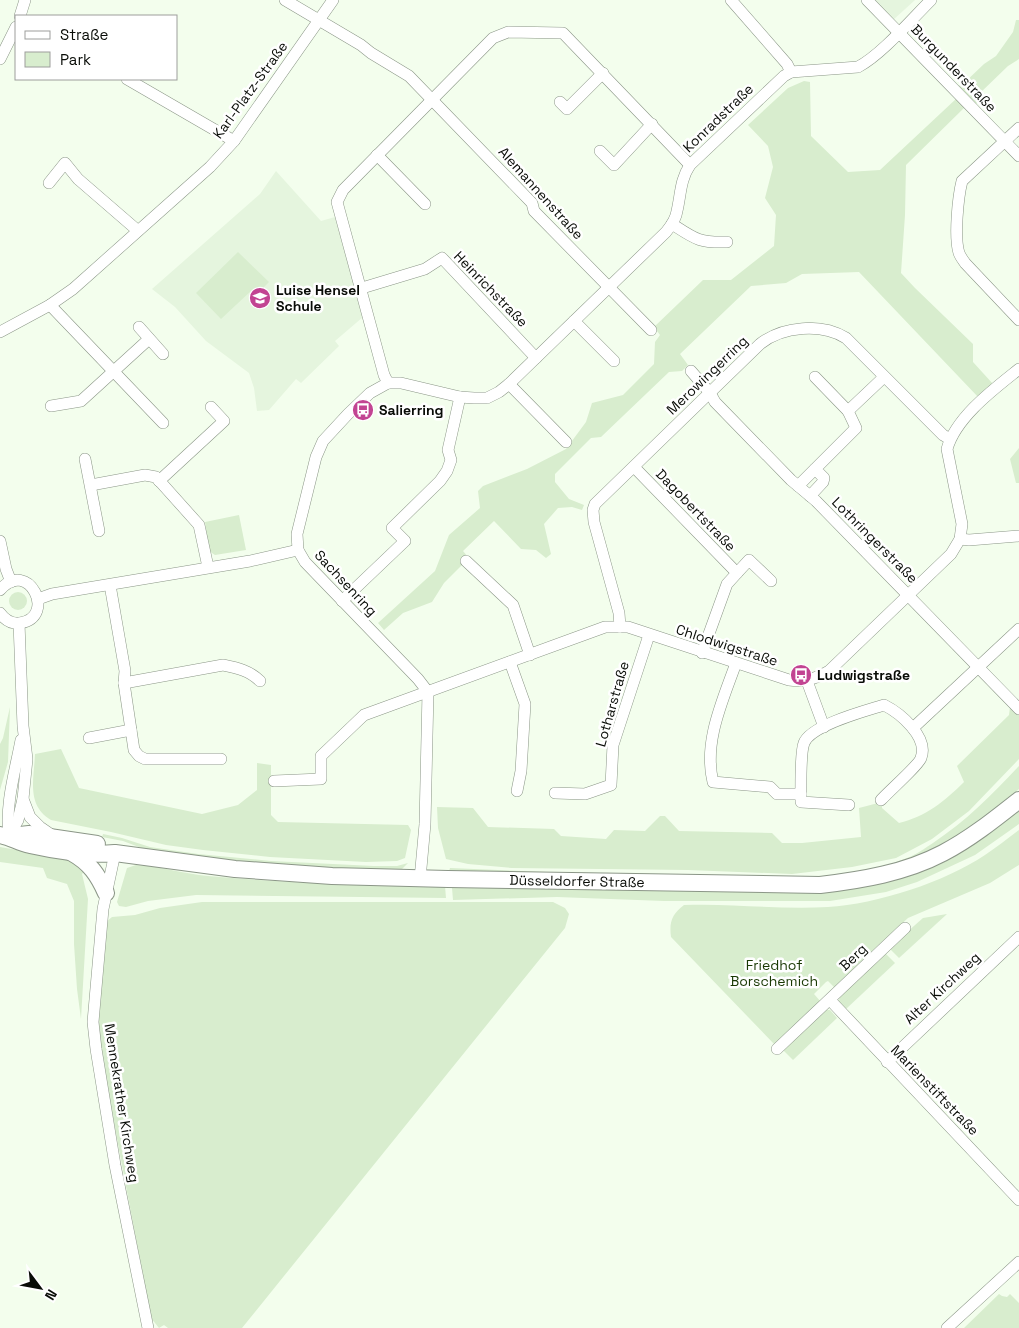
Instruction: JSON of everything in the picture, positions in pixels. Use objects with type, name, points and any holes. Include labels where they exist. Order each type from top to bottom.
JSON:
[{"type":"main road","name":"Düsseldorfer Straße","points":[[5,836],[28,845],[70,852],[97,855],[115,853],[235,869],[332,876],[820,885],[861,880],[891,873],[942,853],[970,836],[1019,800]]},
{"type":"main road","name":"Düsseldorfer Straße","points":[[5,836],[29,834],[55,837],[99,845],[115,853]]},
{"type":"main road","points":[[70,852],[92,867],[106,893]]},
{"type":"street","points":[[20,15],[25,0]]},
{"type":"street","name":"Alemannenstraße","points":[[284,0],[409,76],[532,203],[534,211],[651,330]]},
{"type":"street","name":"Karl-Platz-Straße","points":[[0,332],[50,305],[73,289],[210,167],[234,141],[333,0]]},
{"type":"street","points":[[731,0],[787,64],[791,72],[858,67],[866,63],[931,0]]},
{"type":"street","name":"Burgunderstraße","points":[[867,0],[1019,156]]},
{"type":"street","points":[[0,59],[15,29]]},
{"type":"street","points":[[298,550],[297,534],[320,447],[335,428],[370,393],[388,383],[384,375],[362,288],[340,216],[338,202],[343,190],[433,101],[493,38],[508,32],[563,33],[690,165]]},
{"type":"street","name":"Konradstraße","points":[[388,383],[401,383],[460,397],[487,398],[499,392],[666,232],[677,212],[680,188],[690,165],[751,106],[791,72]]},
{"type":"street","points":[[560,102],[567,109],[603,73]]},
{"type":"street","points":[[129,80],[234,141]]},
{"type":"street","points":[[600,152],[614,164],[652,124]]},
{"type":"street","points":[[1019,128],[962,181],[959,191],[958,242],[959,254],[965,263],[1019,320]]},
{"type":"street","points":[[377,155],[425,204]]},
{"type":"street","points":[[49,183],[65,163],[78,178],[137,230]]},
{"type":"street","points":[[672,224],[693,238],[707,242],[727,242]]},
{"type":"street","name":"Heinrichstraße","points":[[362,288],[425,269],[442,258],[536,358]]},
{"type":"street","points":[[50,305],[163,423]]},
{"type":"street","points":[[574,321],[614,362]]},
{"type":"street","points":[[139,327],[163,354]]},
{"type":"street","name":"Merowingerring","points":[[620,627],[619,613],[594,522],[593,510],[595,504],[771,336],[781,332],[796,330],[823,329],[836,332],[846,338],[943,435],[950,439]]},
{"type":"street","points":[[52,406],[81,401],[149,339]]},
{"type":"street","points":[[824,727],[807,681],[829,671],[951,554],[960,539],[962,524],[947,449],[950,439],[956,428],[990,394],[1019,369]]},
{"type":"street","points":[[691,371],[710,393]]},
{"type":"street","points":[[798,486],[856,428],[848,411],[815,377]]},
{"type":"street","points":[[848,411],[884,377]]},
{"type":"street","points":[[509,384],[566,442]]},
{"type":"street","name":"Lothringerstraße","points":[[710,393],[715,402],[909,595],[1019,708]]},
{"type":"street","points":[[342,601],[405,541],[392,528],[448,471],[450,460],[448,450],[460,397]]},
{"type":"street","points":[[159,482],[224,421],[211,408]]},
{"type":"street","points":[[85,459],[99,531]]},
{"type":"street","name":"Dagobertstraße","points":[[634,467],[737,573],[749,560],[771,581]]},
{"type":"street","points":[[810,496],[823,482],[824,478],[815,469]]},
{"type":"street","points":[[90,485],[145,474],[156,477],[199,525],[208,567]]},
{"type":"street","points":[[960,539],[1019,536]]},
{"type":"street","points":[[0,541],[6,570],[11,582]]},
{"type":"street","name":"Sachsenring","points":[[38,599],[52,594],[250,561],[298,550],[305,562],[418,679],[428,692]]},
{"type":"street","points":[[466,561],[512,605],[530,655]]},
{"type":"street","points":[[702,652],[727,584],[737,573]]},
{"type":"street","points":[[0,590],[11,582],[26,582],[36,592],[38,599],[36,612],[26,621],[19,623],[6,620],[0,613]]},
{"type":"street","points":[[110,585],[126,671],[124,683],[134,750],[145,759],[221,759]]},
{"type":"street","points":[[5,836],[18,820],[23,799],[27,759],[23,726],[19,623]]},
{"type":"street","name":"Chlodwigstraße","points":[[274,781],[321,779],[321,756],[364,715],[605,627],[628,627],[790,680],[807,681]]},
{"type":"street","points":[[913,728],[1019,630]]},
{"type":"street","name":"Lotharstraße","points":[[555,793],[585,794],[611,785],[613,745],[649,635]]},
{"type":"street","points":[[510,662],[525,704],[521,771],[517,791]]},
{"type":"street","points":[[736,663],[713,730],[710,768],[713,782],[770,788],[778,794],[801,794]]},
{"type":"street","points":[[124,683],[224,666],[235,667],[252,673],[260,681]]},
{"type":"street","points":[[420,879],[425,824],[428,692]]},
{"type":"street","points":[[849,805],[801,802],[804,744],[809,736],[824,727],[884,705],[913,728],[923,747],[921,759],[881,800]]},
{"type":"street","points":[[5,836],[8,804],[23,726]]},
{"type":"street","points":[[89,738],[131,730]]},
{"type":"street","points":[[23,799],[30,818],[40,828],[55,837]]},
{"type":"street","name":"Mennekrather Kirchweg","points":[[115,853],[106,893],[97,961],[93,1022],[115,1165],[148,1328]]},
{"type":"street","name":"Berg","points":[[778,1049],[905,928]]},
{"type":"street","name":"Alter Kirchweg","points":[[887,1062],[1019,937]]},
{"type":"street","name":"Marienstiftstraße","points":[[830,1000],[1019,1200]]},
{"type":"street","points":[[947,1328],[1019,1262]]},
{"type":"shaded area","points":[[874,0],[915,0],[893,20]]},
{"type":"shaded area","name":"Luise Hensel Schule","points":[[276,171],[321,221],[335,217],[363,317],[335,341],[339,346],[301,383],[296,379],[269,410],[257,411],[254,388],[249,373],[206,341],[175,307],[152,289],[260,194]]},
{"type":"green space","points":[[1016,20],[1019,20],[1019,59],[1008,66],[978,95],[976,107],[956,86],[962,85],[984,64],[996,56],[1013,32]]},
{"type":"green space","points":[[804,81],[810,82],[811,136],[848,172],[880,170],[957,98],[965,107],[906,165],[901,273],[973,344],[973,362],[993,384],[979,398],[859,272],[802,274],[786,283],[751,286],[680,354],[688,365],[682,371],[669,372],[601,437],[591,438],[555,474],[555,482],[569,499],[584,505],[582,510],[572,507],[558,508],[544,524],[551,554],[546,558],[536,550],[521,549],[494,521],[463,551],[469,558],[444,583],[432,602],[403,613],[384,630],[378,623],[435,571],[449,535],[480,508],[478,491],[483,486],[527,469],[566,449],[586,422],[592,403],[623,395],[654,364],[655,342],[660,335],[654,327],[703,280],[731,280],[774,246],[776,215],[765,198],[773,167],[768,146],[748,125],[788,88]]},
{"type":"green space","points":[[238,252],[269,282],[257,294],[252,290],[221,319],[196,293]]},
{"type":"green space","points":[[1019,448],[1019,483],[1016,483],[1010,459]]},
{"type":"green space","points":[[239,515],[246,550],[215,555],[209,551],[205,522]]},
{"type":"green space","points":[[14,592],[22,592],[27,597],[25,608],[14,610],[9,605],[9,597]]},
{"type":"green space","points":[[10,707],[8,762],[0,790],[0,744]]},
{"type":"green space","points":[[1010,707],[1019,714],[1019,759],[969,811],[932,839],[896,858],[852,867],[792,874],[688,870],[512,868],[468,864],[446,859],[438,828],[437,807],[473,808],[488,827],[554,829],[561,836],[606,839],[614,830],[645,831],[660,816],[665,816],[679,831],[772,833],[782,843],[802,843],[861,837],[859,808],[882,802],[882,808],[899,823],[917,817],[949,796],[964,782],[957,766],[1009,715]]},
{"type":"green space","points":[[61,749],[79,788],[202,814],[238,805],[257,790],[257,763],[271,765],[271,815],[278,822],[408,825],[411,830],[405,858],[397,861],[366,862],[270,857],[203,850],[166,845],[51,820],[38,807],[33,791],[35,754]]},
{"type":"green space","points":[[1019,766],[1019,789],[973,827],[923,856],[881,870],[826,879],[449,871],[450,868],[572,873],[808,877],[858,872],[907,858],[933,843],[957,826]]},
{"type":"green space","points":[[1019,809],[1019,824],[975,855],[917,882],[886,892],[830,901],[664,901],[557,897],[453,900],[452,888],[863,887]]},
{"type":"green space","name":"Friedhof Borschemich","points":[[1019,830],[1019,865],[990,883],[908,918],[835,988],[828,981],[826,982],[814,994],[821,1002],[775,1045],[671,937],[670,927],[672,919],[684,905],[810,908],[868,901],[931,883],[969,865]]},
{"type":"green space","points":[[103,834],[150,847],[271,861],[374,866],[397,866],[408,863],[402,869],[396,870],[328,869],[208,859],[147,850],[123,841],[102,837]]},
{"type":"green space","points":[[0,847],[70,859],[88,867],[82,874],[88,899],[81,1019],[74,944],[74,901],[67,884],[47,878],[43,868],[0,862]]},
{"type":"green space","points":[[136,865],[199,875],[267,881],[445,886],[446,898],[196,895],[148,901],[126,907],[119,906],[117,902],[127,868]]},
{"type":"green space","points":[[202,902],[553,902],[565,908],[569,914],[565,928],[242,1328],[168,1328],[164,1325],[159,1328],[151,1318],[99,1044],[98,1005],[106,922],[112,917],[135,915],[160,908]]},
{"type":"green space","points":[[947,914],[899,958],[889,948],[923,918]]},
{"type":"green space","points":[[885,953],[895,963],[846,1009],[839,1001],[840,995]]},
{"type":"green space","points":[[824,1010],[830,1010],[837,1018],[793,1060],[782,1049]]},
{"type":"green space","points":[[999,1294],[1007,1297],[1010,1294],[1019,1303],[1019,1328],[964,1328]]},
{"type":"place","name":"Luise Hensel Schule","points":[[260,298]]},
{"type":"place","name":"Salierring","points":[[363,410]]},
{"type":"place","name":"Ludwigstraße","points":[[801,675]]}]
